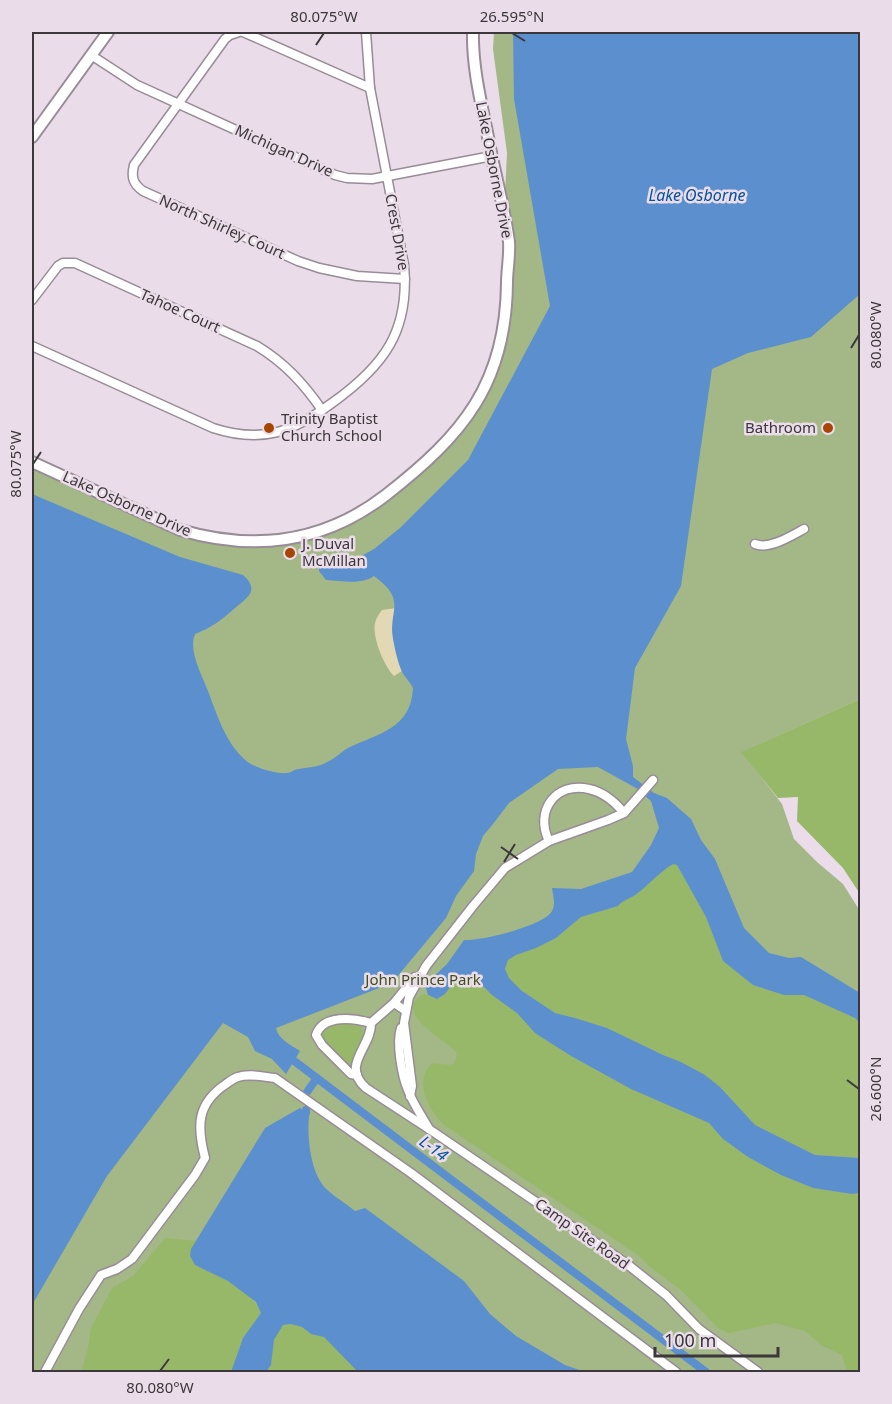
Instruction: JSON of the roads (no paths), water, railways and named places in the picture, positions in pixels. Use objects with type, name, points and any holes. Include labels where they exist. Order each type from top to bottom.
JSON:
[{"type":"street","points":[[32,137],[108,32]]},
{"type":"street","points":[[178,104],[225,39],[241,32],[370,88]]},
{"type":"street","name":"Crest Drive","points":[[32,346],[213,428],[241,435],[269,434],[304,423],[366,377],[388,349],[401,316],[405,279],[370,88],[366,32]]},
{"type":"street","name":"Lake Osborne Drive","points":[[32,462],[166,524],[202,537],[225,541],[270,542],[293,539],[337,525],[370,507],[436,454],[462,425],[488,383],[502,338],[506,316],[509,244],[475,67],[473,32]]},
{"type":"street","name":"Michigan Drive","points":[[91,55],[128,80],[335,175],[359,179],[387,176],[492,156]]},
{"type":"street","name":"North Shirley Court","points":[[178,104],[134,165],[132,177],[138,188],[319,268],[357,276],[405,279]]},
{"type":"street","name":"Tahoe Court","points":[[32,300],[58,266],[63,263],[75,263],[258,346],[294,374],[322,410]]},
{"type":"street","points":[[755,544],[759,546],[771,544],[804,529]]},
{"type":"street","name":"Camp Site Road","points":[[653,780],[624,813],[549,841],[505,868],[426,966],[409,998],[400,1031],[400,1053],[406,1084],[429,1129],[627,1264],[666,1295],[699,1329],[758,1372]]},
{"type":"street","points":[[549,841],[543,823],[545,812],[550,801],[566,790],[592,789],[606,797],[624,813]]},
{"type":"street","points":[[426,966],[394,1003],[371,1023],[371,1029],[357,1062],[357,1075],[366,1088],[429,1129]]},
{"type":"street","points":[[394,1003],[406,1011]]},
{"type":"street","points":[[357,1075],[351,1074],[322,1045],[316,1035],[326,1023],[341,1019],[358,1019],[371,1023]]},
{"type":"street","points":[[45,1372],[79,1309],[101,1275],[117,1269],[132,1259],[195,1175],[205,1158],[199,1133],[202,1109],[217,1090],[238,1077],[256,1076],[275,1078],[411,1173],[676,1372]]},
{"type":"street","points":[[389,1102],[392,1101],[404,1107],[412,1098]]},
{"type":"water","name":"Lake Osborne","points":[[513,32],[860,32],[860,294],[811,337],[748,353],[712,369],[681,586],[635,668],[626,739],[633,766],[633,777],[654,793],[667,798],[691,819],[701,840],[715,859],[744,928],[769,953],[789,958],[801,957],[860,993],[860,1023],[855,1018],[804,995],[784,995],[753,985],[723,961],[706,917],[677,865],[673,864],[618,906],[581,917],[556,938],[508,960],[505,969],[509,978],[522,991],[555,1013],[607,1028],[705,1075],[720,1087],[755,1125],[815,1155],[860,1158],[860,1193],[852,1194],[813,1188],[781,1175],[748,1157],[723,1139],[709,1123],[631,1089],[535,1033],[517,1013],[492,995],[478,981],[467,978],[453,983],[445,994],[437,999],[428,995],[427,983],[447,964],[464,940],[497,935],[525,927],[547,917],[553,908],[552,888],[581,889],[632,872],[651,845],[659,828],[651,801],[636,788],[598,767],[558,769],[509,803],[483,836],[476,854],[474,871],[456,896],[446,918],[396,978],[379,988],[276,1028],[282,1039],[300,1051],[286,1074],[272,1059],[255,1051],[248,1037],[223,1023],[107,1176],[32,1305],[32,494],[180,557],[243,575],[248,580],[251,589],[248,597],[216,623],[195,634],[193,648],[199,670],[224,731],[236,750],[251,764],[269,771],[283,773],[318,766],[332,760],[348,748],[382,733],[400,721],[411,702],[413,688],[399,665],[393,639],[394,599],[391,592],[374,576],[364,581],[326,580],[319,571],[319,565],[322,562],[356,559],[374,549],[400,528],[468,460],[550,306],[514,99]]},
{"type":"water","points":[[300,1108],[309,1116],[309,1142],[315,1169],[322,1184],[329,1191],[355,1211],[365,1208],[464,1281],[490,1314],[516,1336],[565,1365],[585,1372],[358,1372],[324,1337],[311,1334],[302,1327],[291,1324],[283,1325],[274,1340],[271,1365],[266,1372],[231,1372],[243,1338],[261,1313],[256,1302],[228,1281],[195,1265],[190,1256],[191,1249],[265,1128]]},
{"type":"waterway","name":"L-14","points":[[285,1054],[706,1372]]},
{"type":"waterway","points":[[307,1092],[317,1078]]},
{"type":"place","name":"Trinity Baptist Church School","points":[[269,428]]},
{"type":"place","name":"Bathroom","points":[[828,428]]},
{"type":"place","name":"J. Duval McMillan","points":[[290,553]]},
{"type":"park label","name":"John Prince Park","points":[[423,980]]}]
